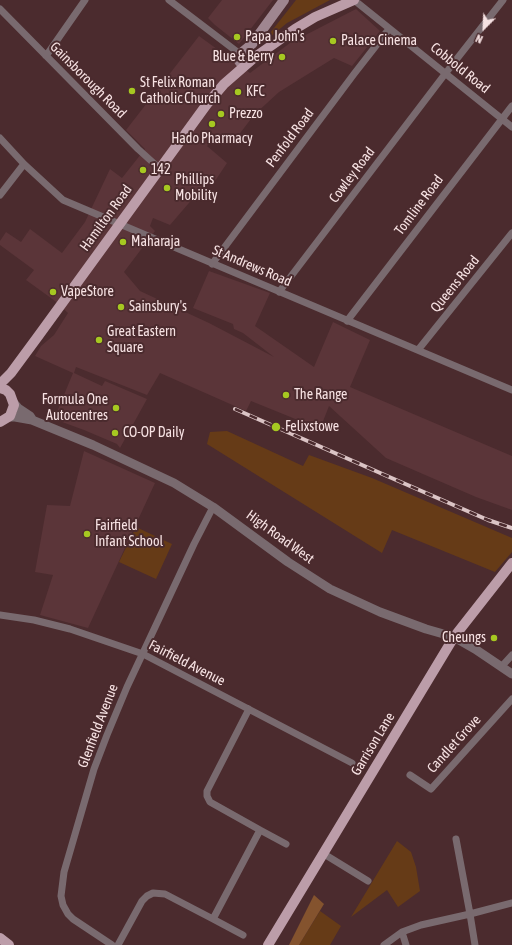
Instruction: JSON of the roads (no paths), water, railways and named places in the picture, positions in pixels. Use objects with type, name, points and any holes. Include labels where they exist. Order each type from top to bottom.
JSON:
[{"type":"main road","points":[[243,66],[239,61],[240,54],[252,44],[284,0]]},
{"type":"main road","name":"Hamilton Road","points":[[0,384],[11,373],[159,168],[207,104],[224,84],[243,66],[295,29],[315,17],[354,0]]},
{"type":"main road","points":[[4,420],[12,411],[11,373]]},
{"type":"main road","points":[[0,388],[6,390],[12,398]]},
{"type":"main road","name":"Garrison Lane","points":[[268,945],[454,637],[512,563]]},
{"type":"main road","points":[[0,938],[9,945]]},
{"type":"street","points":[[46,56],[85,0]]},
{"type":"street","points":[[169,0],[240,54]]},
{"type":"street","name":"Cobbold Road","points":[[354,0],[512,127]]},
{"type":"street","name":"Cowley Road","points":[[279,292],[503,0]]},
{"type":"street","name":"Gainsborough Road","points":[[0,9],[138,149],[159,168]]},
{"type":"street","name":"Penfold Road","points":[[212,264],[389,28]]},
{"type":"street","name":"Tomline Road","points":[[347,321],[512,106]]},
{"type":"street","name":"St Andrews Road","points":[[0,138],[24,164],[63,200],[347,321],[512,389]]},
{"type":"street","points":[[0,195],[24,164]]},
{"type":"street","name":"Queens Road","points":[[418,350],[512,233]]},
{"type":"street","name":"High Road West","points":[[12,398],[18,408],[30,416],[32,420]]},
{"type":"street","name":"High Road West","points":[[4,420],[15,417],[32,420],[93,445],[174,483],[213,507],[288,562],[330,589],[380,612],[426,629],[454,637],[502,666],[512,674]]},
{"type":"street","name":"Glenfield Avenue","points":[[112,945],[70,917],[60,896],[65,867],[94,769],[122,700],[142,654],[213,507]]},
{"type":"street","name":"Fairfield Avenue","points":[[0,615],[34,620],[70,629],[142,654],[352,763]]},
{"type":"street","points":[[502,666],[512,655]]},
{"type":"street","name":"Candlet Grove","points":[[410,775],[431,789],[512,699]]},
{"type":"street","points":[[249,709],[206,791],[207,796],[213,804],[286,844]]},
{"type":"street","points":[[213,919],[260,830]]},
{"type":"street","points":[[456,839],[476,945]]},
{"type":"street","points":[[324,854],[368,881]]},
{"type":"street","points":[[118,945],[142,901],[153,893],[165,894],[243,935]]},
{"type":"street","points":[[384,945],[402,932],[421,925],[512,903]]},
{"type":"street","points":[[402,932],[406,945]]},
{"type":"railway","points":[[235,409],[488,520],[512,528]]},
{"type":"place","name":"Papa John's","points":[[237,37]]},
{"type":"place","name":"Palace Cinema","points":[[333,41]]},
{"type":"place","name":"Blue & Berry","points":[[282,57]]},
{"type":"place","name":"St Felix Roman Catholic Church","points":[[132,91]]},
{"type":"place","name":"KFC","points":[[238,92]]},
{"type":"place","name":"Prezzo","points":[[221,114]]},
{"type":"place","name":"Hado Pharmacy","points":[[212,124]]},
{"type":"place","name":"142","points":[[143,170]]},
{"type":"place","name":"Phillips Mobility","points":[[167,188]]},
{"type":"place","name":"Maharaja","points":[[123,242]]},
{"type":"place","name":"VapeStore","points":[[53,292]]},
{"type":"place","name":"Sainsbury's","points":[[121,307]]},
{"type":"place","name":"Great Eastern Square","points":[[99,340]]},
{"type":"place","name":"The Range","points":[[286,395]]},
{"type":"place","name":"Formula One Autocentres","points":[[116,408]]},
{"type":"place","name":"Felixstowe","points":[[276,427]]},
{"type":"place","name":"CO-OP Daily","points":[[115,433]]},
{"type":"place","name":"Fairfield Infant School","points":[[87,534]]},
{"type":"place","name":"Cheungs","points":[[494,638]]}]
